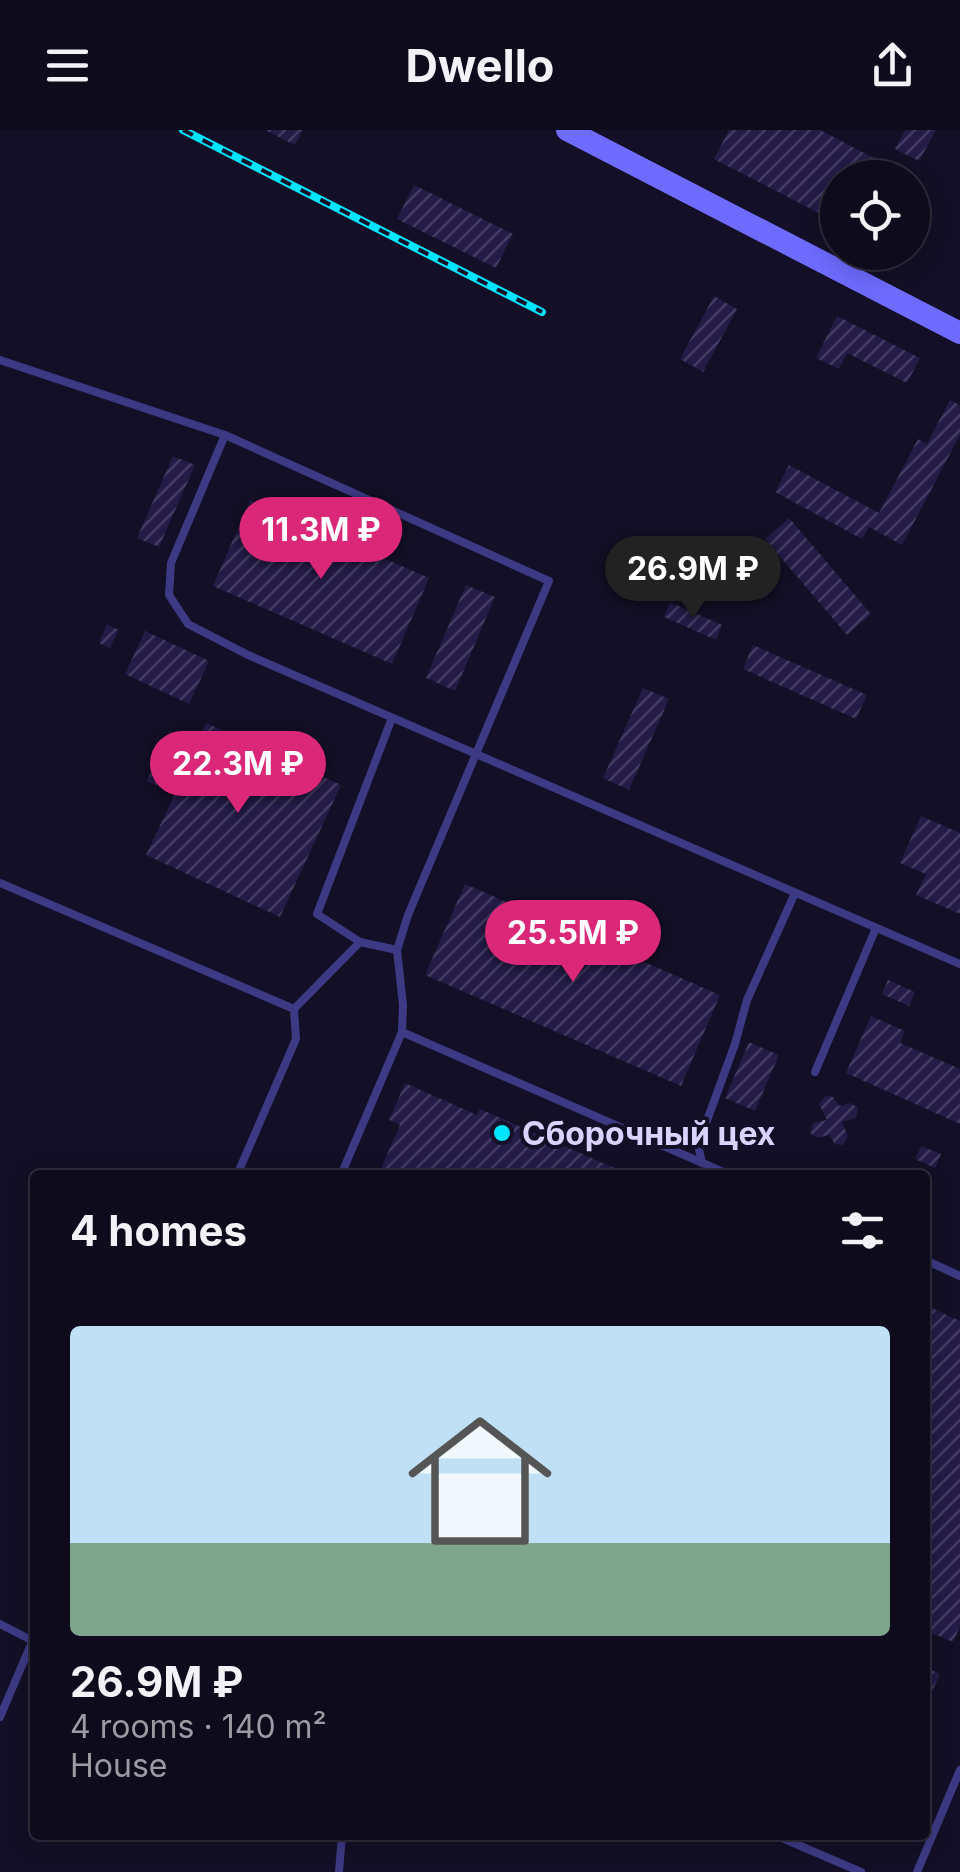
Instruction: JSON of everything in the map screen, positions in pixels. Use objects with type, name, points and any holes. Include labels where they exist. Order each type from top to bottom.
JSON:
[{"type":"main road","points":[[567,130],[960,334]]},
{"type":"lane","points":[[0,360],[225,435],[549,582],[408,915],[396,950],[403,1004],[402,1032],[342,1170]]},
{"type":"lane","points":[[225,435],[171,562],[170,595],[188,624],[248,655],[960,964]]},
{"type":"lane","points":[[392,718],[317,914],[360,942],[396,950]]},
{"type":"lane","points":[[0,883],[294,1009]]},
{"type":"lane","points":[[702,1163],[698,1145],[747,1000],[795,893]]},
{"type":"lane","points":[[815,1072],[876,928]]},
{"type":"lane","points":[[239,1170],[296,1038],[294,1009],[360,942]]},
{"type":"lane","points":[[402,1032],[718,1170]]},
{"type":"lane","points":[[682,1154],[698,1145]]},
{"type":"lane","points":[[930,1262],[960,1276]]},
{"type":"lane","points":[[0,1624],[30,1637]]},
{"type":"lane","points":[[0,1717],[30,1648]]},
{"type":"lane","points":[[917,1872],[960,1770]]},
{"type":"lane","points":[[338,1872],[341,1840]]},
{"type":"lane","points":[[787,1840],[861,1872]]},
{"type":"building","points":[[265,130],[303,130],[295,145]]},
{"type":"building","points":[[729,130],[820,130],[878,160],[820,160],[820,214],[714,159]]},
{"type":"building","points":[[905,130],[936,130],[920,160],[895,149]]},
{"type":"building","points":[[414,185],[513,234],[496,268],[397,219]]},
{"type":"building","points":[[714,296],[737,309],[703,372],[680,359]]},
{"type":"building","points":[[837,316],[920,358],[907,383],[847,353],[839,369],[816,358]]},
{"type":"building","points":[[950,400],[960,405],[960,435],[902,545],[869,527],[862,539],[775,492],[789,465],[879,513],[918,439],[927,444]]},
{"type":"building","points":[[173,456],[195,465],[159,547],[137,538]]},
{"type":"building","points":[[250,500],[429,578],[392,664],[213,586]]},
{"type":"building","points":[[789,518],[871,614],[847,635],[765,539]]},
{"type":"building","points":[[466,585],[495,597],[455,691],[426,678]]},
{"type":"building","points":[[670,602],[722,625],[716,640],[664,617]]},
{"type":"building","points":[[107,624],[119,630],[110,648],[99,643]]},
{"type":"building","points":[[145,631],[209,661],[189,704],[125,674]]},
{"type":"building","points":[[753,645],[867,695],[856,719],[743,669]]},
{"type":"building","points":[[643,688],[669,699],[629,790],[603,778]]},
{"type":"building","points":[[206,723],[341,785],[280,917],[146,855],[175,794],[147,781],[170,731],[197,743]]},
{"type":"building","points":[[921,816],[960,833],[960,914],[916,895],[926,874],[900,863]]},
{"type":"building","points":[[465,884],[720,995],[681,1086],[425,975]]},
{"type":"building","points":[[888,980],[915,992],[909,1006],[882,994]]},
{"type":"building","points":[[871,1016],[905,1031],[900,1043],[960,1069],[960,1124],[846,1073]]},
{"type":"building","points":[[749,1042],[779,1055],[755,1111],[725,1098]]},
{"type":"building","points":[[405,1083],[477,1115],[480,1109],[619,1170],[380,1170],[400,1125],[389,1120]]},
{"type":"building","points":[[825,1096],[833,1097],[839,1106],[851,1103],[858,1108],[856,1118],[842,1122],[848,1136],[843,1145],[835,1144],[829,1135],[817,1138],[810,1133],[813,1123],[827,1120],[819,1104]]},
{"type":"building","points":[[921,1146],[941,1154],[935,1168],[915,1159]]},
{"type":"building","points":[[930,1307],[960,1321],[960,1627],[953,1642],[930,1632]]},
{"type":"building","points":[[930,1669],[940,1674],[930,1696]]},
{"type":"railway","points":[[183,130],[542,312]]},
{"type":"place","name":"Сборочный цех","points":[[502,1133]]}]
